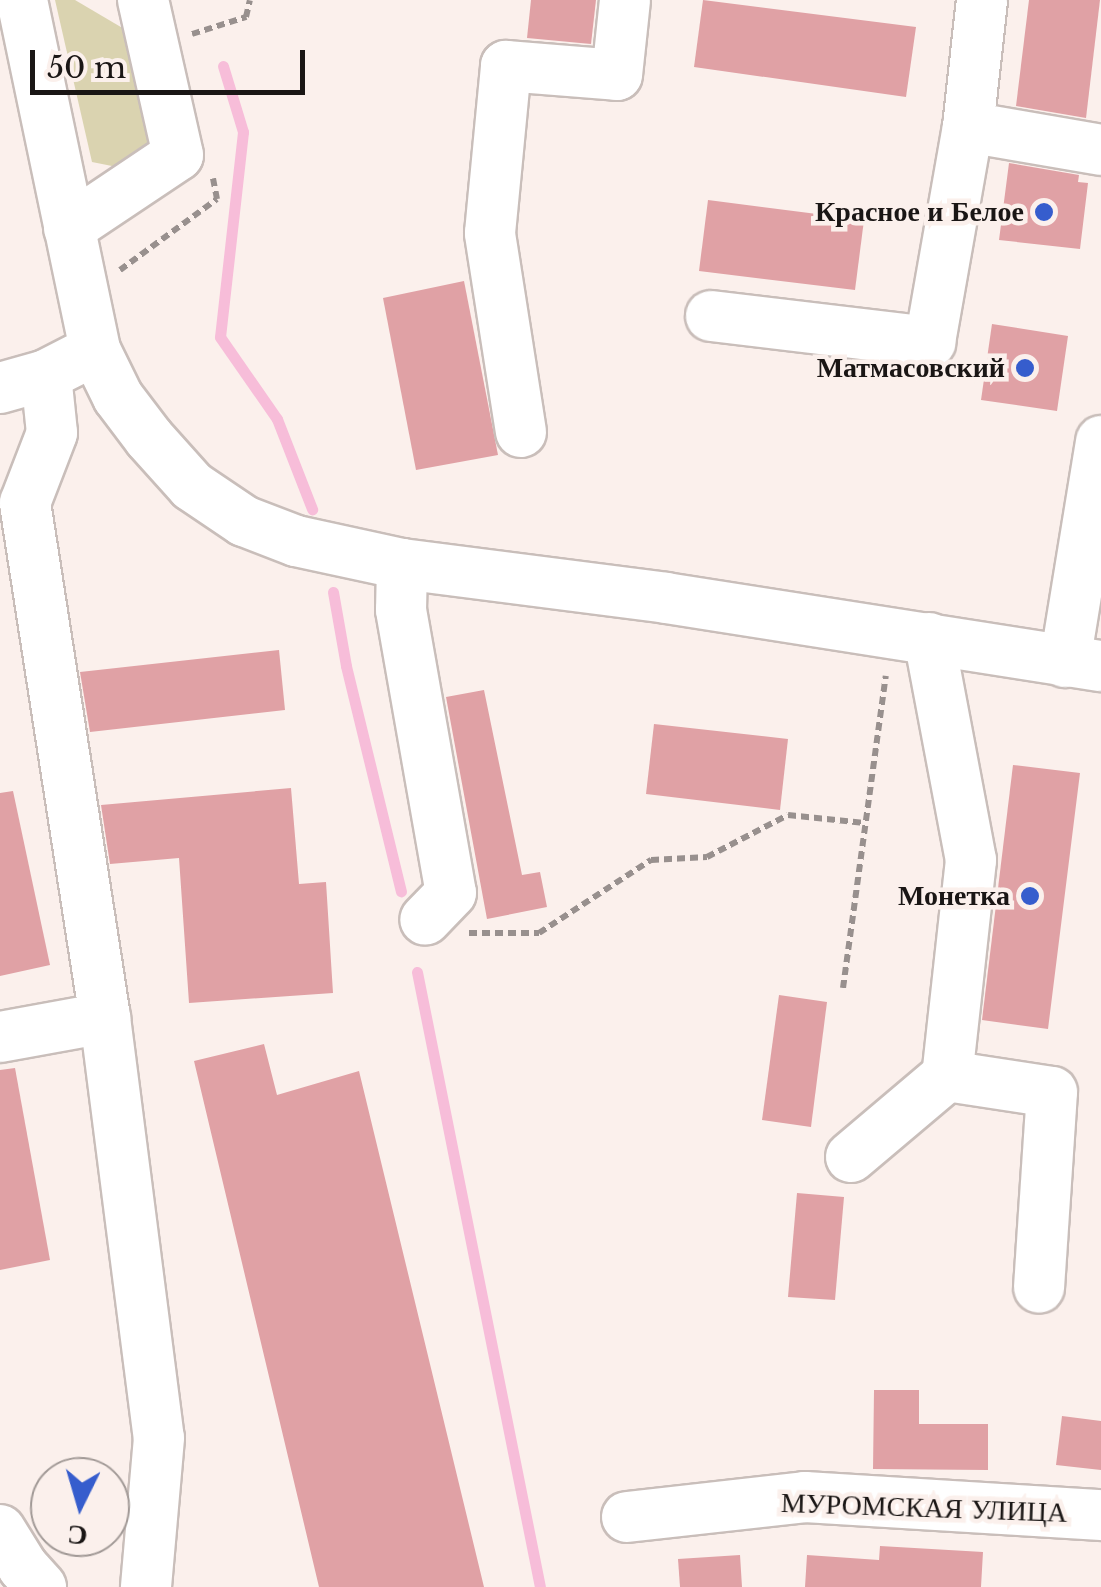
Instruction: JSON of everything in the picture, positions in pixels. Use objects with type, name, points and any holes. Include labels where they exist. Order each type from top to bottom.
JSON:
[{"type":"street","points":[[22,0],[94,350],[118,397],[192,486],[244,521],[296,541],[402,564],[929,638],[1083,664],[1101,442]]},
{"type":"street","points":[[69,228],[178,155],[143,0]]},
{"type":"street","points":[[520,432],[490,233],[506,66],[617,75],[626,0]]},
{"type":"street","points":[[711,316],[930,342],[968,127],[982,0]]},
{"type":"street","points":[[968,127],[1101,150]]},
{"type":"street","points":[[94,350],[23,381],[52,433],[25,504],[105,1018],[159,1438],[146,1587]]},
{"type":"street","points":[[402,564],[401,610],[451,893],[425,920]]},
{"type":"street","points":[[851,1157],[948,1076],[971,860],[929,638]]},
{"type":"street","points":[[0,1037],[105,1018]]},
{"type":"street","points":[[948,1076],[1052,1092],[1039,1288]]},
{"type":"street","name":"МУРОМСКАЯ УЛИЦА","points":[[628,1517],[805,1497],[1101,1516]]},
{"type":"street","points":[[0,1530],[22,1568],[41,1587]]},
{"type":"path","points":[[184,37],[246,17],[250,0]]},
{"type":"path","points":[[844,988],[886,674]]},
{"type":"path","points":[[425,920],[477,935],[539,933],[651,860],[707,857],[788,815],[865,824]]},
{"type":"shaded area","points":[[55,0],[75,0],[131,33],[160,141],[127,169],[92,162]]},
{"type":"building","points":[[531,0],[596,0],[591,44],[527,38]]},
{"type":"building","points":[[703,0],[916,27],[906,97],[694,67]]},
{"type":"building","points":[[1029,0],[1100,0],[1086,118],[1016,106]]},
{"type":"building","name":"Красное и Белое","points":[[1009,163],[1079,175],[1078,182],[1088,183],[1080,249],[999,240]]},
{"type":"building","points":[[708,200],[864,220],[855,290],[699,271]]},
{"type":"building","points":[[464,281],[498,455],[416,470],[383,298]]},
{"type":"building","name":"Матмасовский","points":[[992,324],[1068,336],[1057,411],[981,400]]},
{"type":"building","points":[[279,650],[285,710],[90,732],[80,672]]},
{"type":"building","points":[[484,690],[522,875],[540,872],[547,907],[487,919],[446,697]]},
{"type":"building","points":[[654,724],[788,739],[780,810],[646,794]]},
{"type":"building","name":"Монетка","points":[[1013,765],[1080,773],[1048,1029],[982,1020]]},
{"type":"building","points":[[291,788],[299,884],[326,882],[333,993],[189,1003],[179,858],[110,864],[101,805]]},
{"type":"building","points":[[13,791],[50,965],[0,976],[0,793]]},
{"type":"building","points":[[779,995],[827,1002],[811,1127],[762,1120]]},
{"type":"building","points":[[264,1044],[277,1095],[359,1071],[484,1587],[319,1587],[194,1061]]},
{"type":"building","points":[[15,1068],[50,1260],[0,1270],[0,1070]]},
{"type":"building","points":[[797,1193],[844,1197],[835,1300],[788,1297]]},
{"type":"building","points":[[874,1390],[919,1390],[919,1424],[988,1424],[988,1470],[873,1469]]},
{"type":"building","points":[[1062,1416],[1101,1421],[1101,1470],[1056,1465]]},
{"type":"building","points":[[880,1546],[983,1552],[981,1587],[805,1587],[807,1555],[879,1560]]},
{"type":"building","points":[[740,1555],[742,1587],[680,1587],[678,1559]]},
{"type":"waterway","points":[[223,66],[243,132],[220,337],[277,419],[312,509]]},
{"type":"waterway","points":[[333,592],[346,666],[401,891]]},
{"type":"waterway","points":[[417,972],[540,1587]]},
{"type":"place","name":"Красное и Белое","points":[[1044,212]]},
{"type":"place","name":"Матмасовский","points":[[1025,368]]},
{"type":"place","name":"Монетка","points":[[1030,896]]}]
